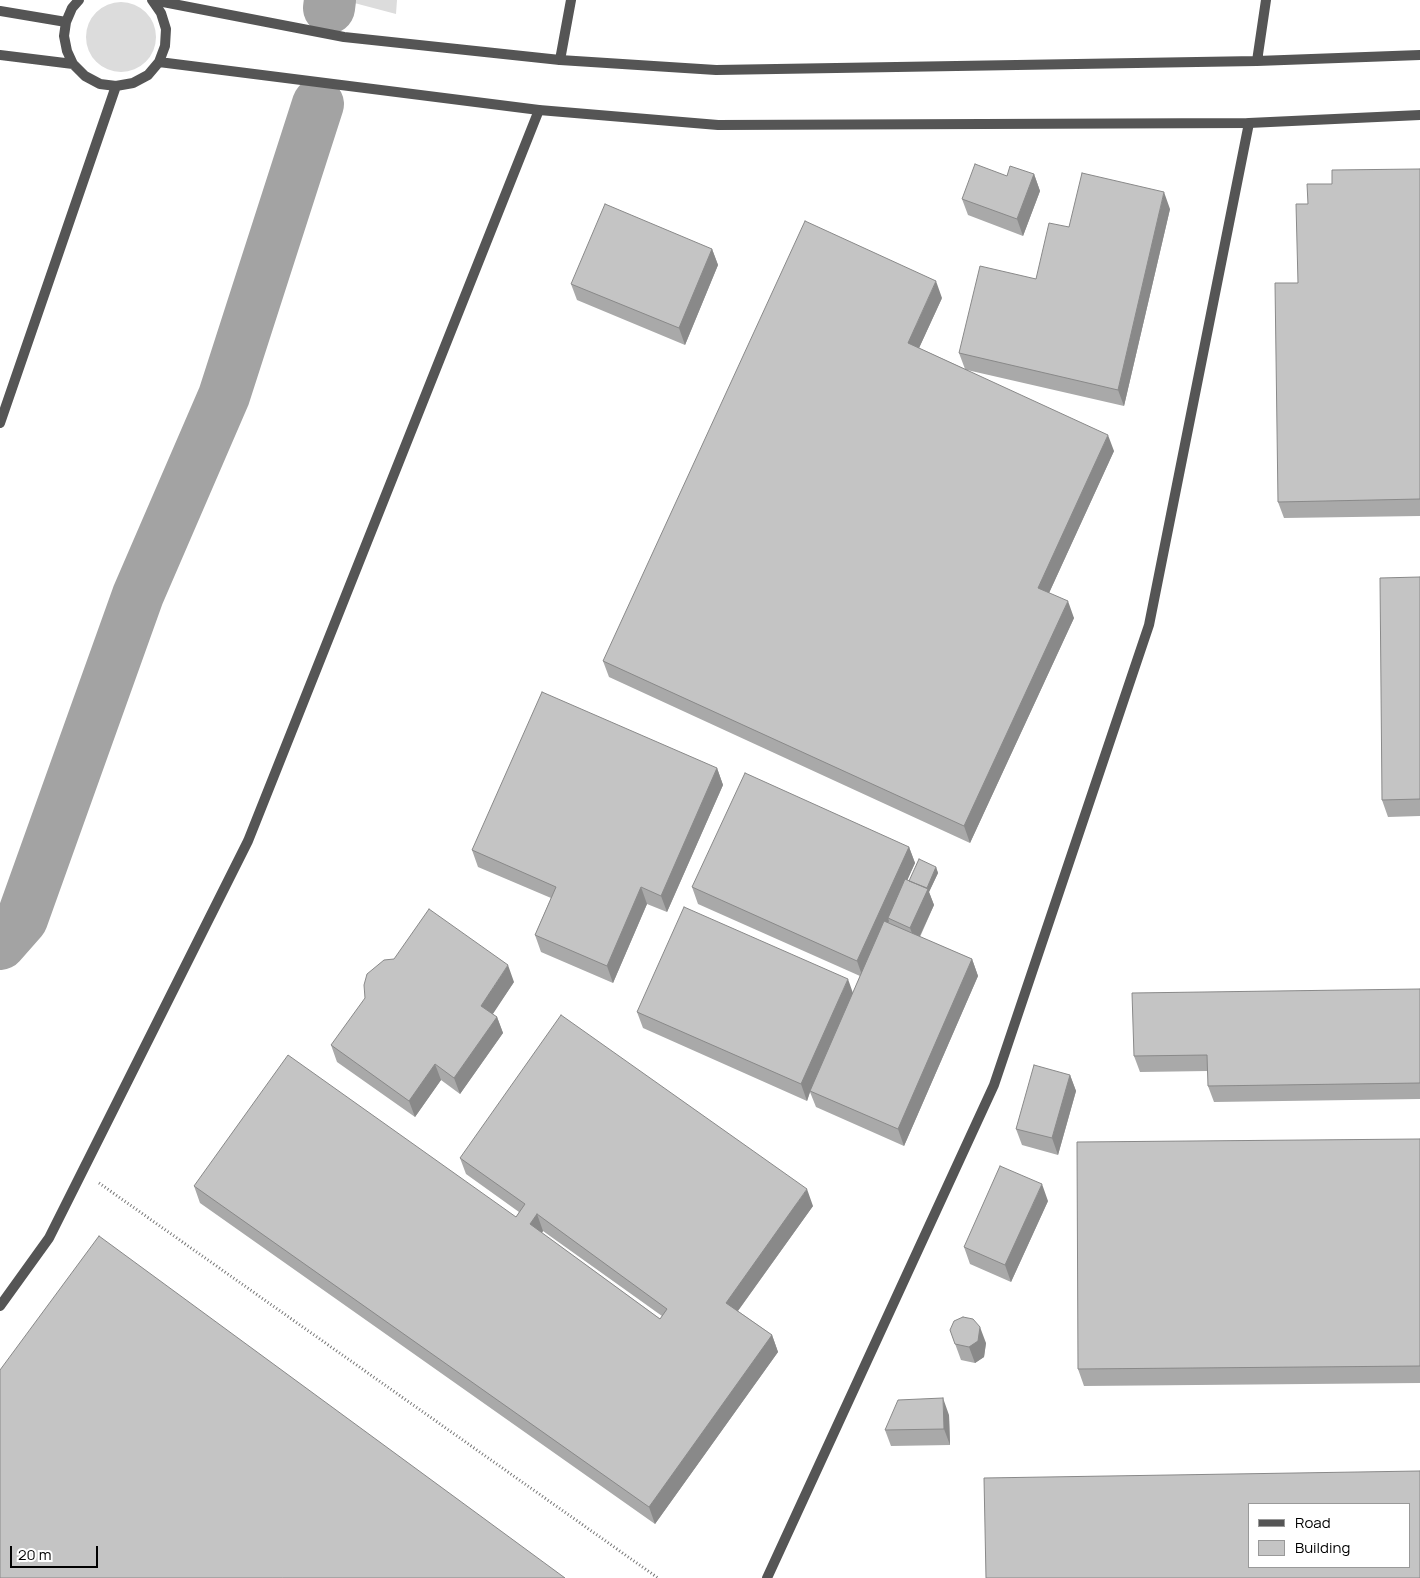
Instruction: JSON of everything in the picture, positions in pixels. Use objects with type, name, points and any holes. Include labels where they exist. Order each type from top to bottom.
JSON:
[{"type":"street","points":[[79,0],[72,8],[66,22],[64,36],[67,51],[73,64],[85,76],[100,84],[116,86],[133,83],[148,74],[159,62],[165,46],[166,29],[161,13],[153,0]]},
{"type":"street","points":[[153,0],[344,37],[560,60],[716,70],[1257,60],[1420,55]]},
{"type":"street","points":[[560,60],[571,0]]},
{"type":"street","points":[[1257,60],[1266,0]]},
{"type":"street","points":[[0,11],[66,22]]},
{"type":"street","points":[[0,55],[73,64]]},
{"type":"street","points":[[159,62],[539,110],[718,125],[1249,123],[1420,115]]},
{"type":"street","points":[[0,423],[116,86]]},
{"type":"street","points":[[0,1306],[49,1238],[248,841],[539,110]]},
{"type":"street","points":[[767,1578],[994,1085],[1149,625],[1249,123]]},
{"type":"path","points":[[82,1171],[658,1578]]},
{"type":"shaded area","points":[[343,0],[397,0],[396,14]]},
{"type":"shaded area","points":[[114,2],[128,2],[141,8],[150,17],[156,30],[154,50],[146,62],[128,72],[114,72],[101,66],[92,57],[86,44],[86,30],[92,17],[101,8]]},
{"type":"building","points":[[975,164],[1007,176],[1010,166],[1034,174],[1017,219],[962,199]]},
{"type":"building","points":[[1420,169],[1420,499],[1278,502],[1275,283],[1298,283],[1296,204],[1308,204],[1307,184],[1332,184],[1332,170]]},
{"type":"building","points":[[1082,173],[1164,192],[1118,390],[959,353],[980,266],[1036,279],[1049,223],[1069,227]]},
{"type":"building","points":[[605,204],[712,249],[679,328],[571,284]]},
{"type":"building","points":[[805,221],[936,281],[908,343],[1108,435],[1038,588],[1068,601],[964,826],[603,661]]},
{"type":"building","points":[[1420,577],[1420,799],[1382,800],[1380,578]]},
{"type":"building","points":[[542,692],[717,768],[661,896],[641,887],[607,966],[535,935],[556,887],[472,850]]},
{"type":"building","points":[[745,773],[909,847],[857,961],[692,887]]},
{"type":"building","points":[[919,859],[936,867],[927,888],[909,881]]},
{"type":"building","points":[[905,879],[928,889],[910,928],[888,918]]},
{"type":"building","points":[[684,907],[848,979],[801,1084],[637,1012]]},
{"type":"building","points":[[429,909],[508,965],[481,1006],[497,1017],[454,1078],[435,1064],[409,1101],[331,1045],[365,998],[364,985],[367,974],[384,960],[394,959]]},
{"type":"building","points":[[884,921],[972,959],[898,1129],[810,1091]]},
{"type":"building","points":[[1420,989],[1420,1083],[1208,1086],[1207,1055],[1134,1056],[1132,993]]},
{"type":"building","points":[[561,1015],[807,1189],[726,1303],[772,1335],[649,1507],[194,1186],[288,1055],[516,1217],[525,1204],[460,1158]],"holes":[[[537,1214],[667,1309],[660,1319],[530,1224]]]},
{"type":"building","points":[[1034,1065],[1070,1075],[1052,1138],[1016,1129]]},
{"type":"building","points":[[1420,1139],[1420,1366],[1078,1369],[1077,1142]]},
{"type":"building","points":[[1000,1166],[1042,1184],[1005,1265],[964,1247]]},
{"type":"building","points":[[99,1236],[565,1578],[0,1578],[0,1370]]},
{"type":"building","points":[[963,1317],[973,1319],[980,1327],[978,1341],[969,1347],[955,1344],[950,1330],[954,1321]]},
{"type":"building","points":[[943,1398],[944,1429],[885,1430],[898,1400]]},
{"type":"building","points":[[1420,1471],[1420,1578],[986,1578],[984,1478]]},
{"type":"waterway","points":[[329,8],[330,0]]},
{"type":"waterway","points":[[0,944],[22,919],[138,595],[224,396],[318,104]]}]
